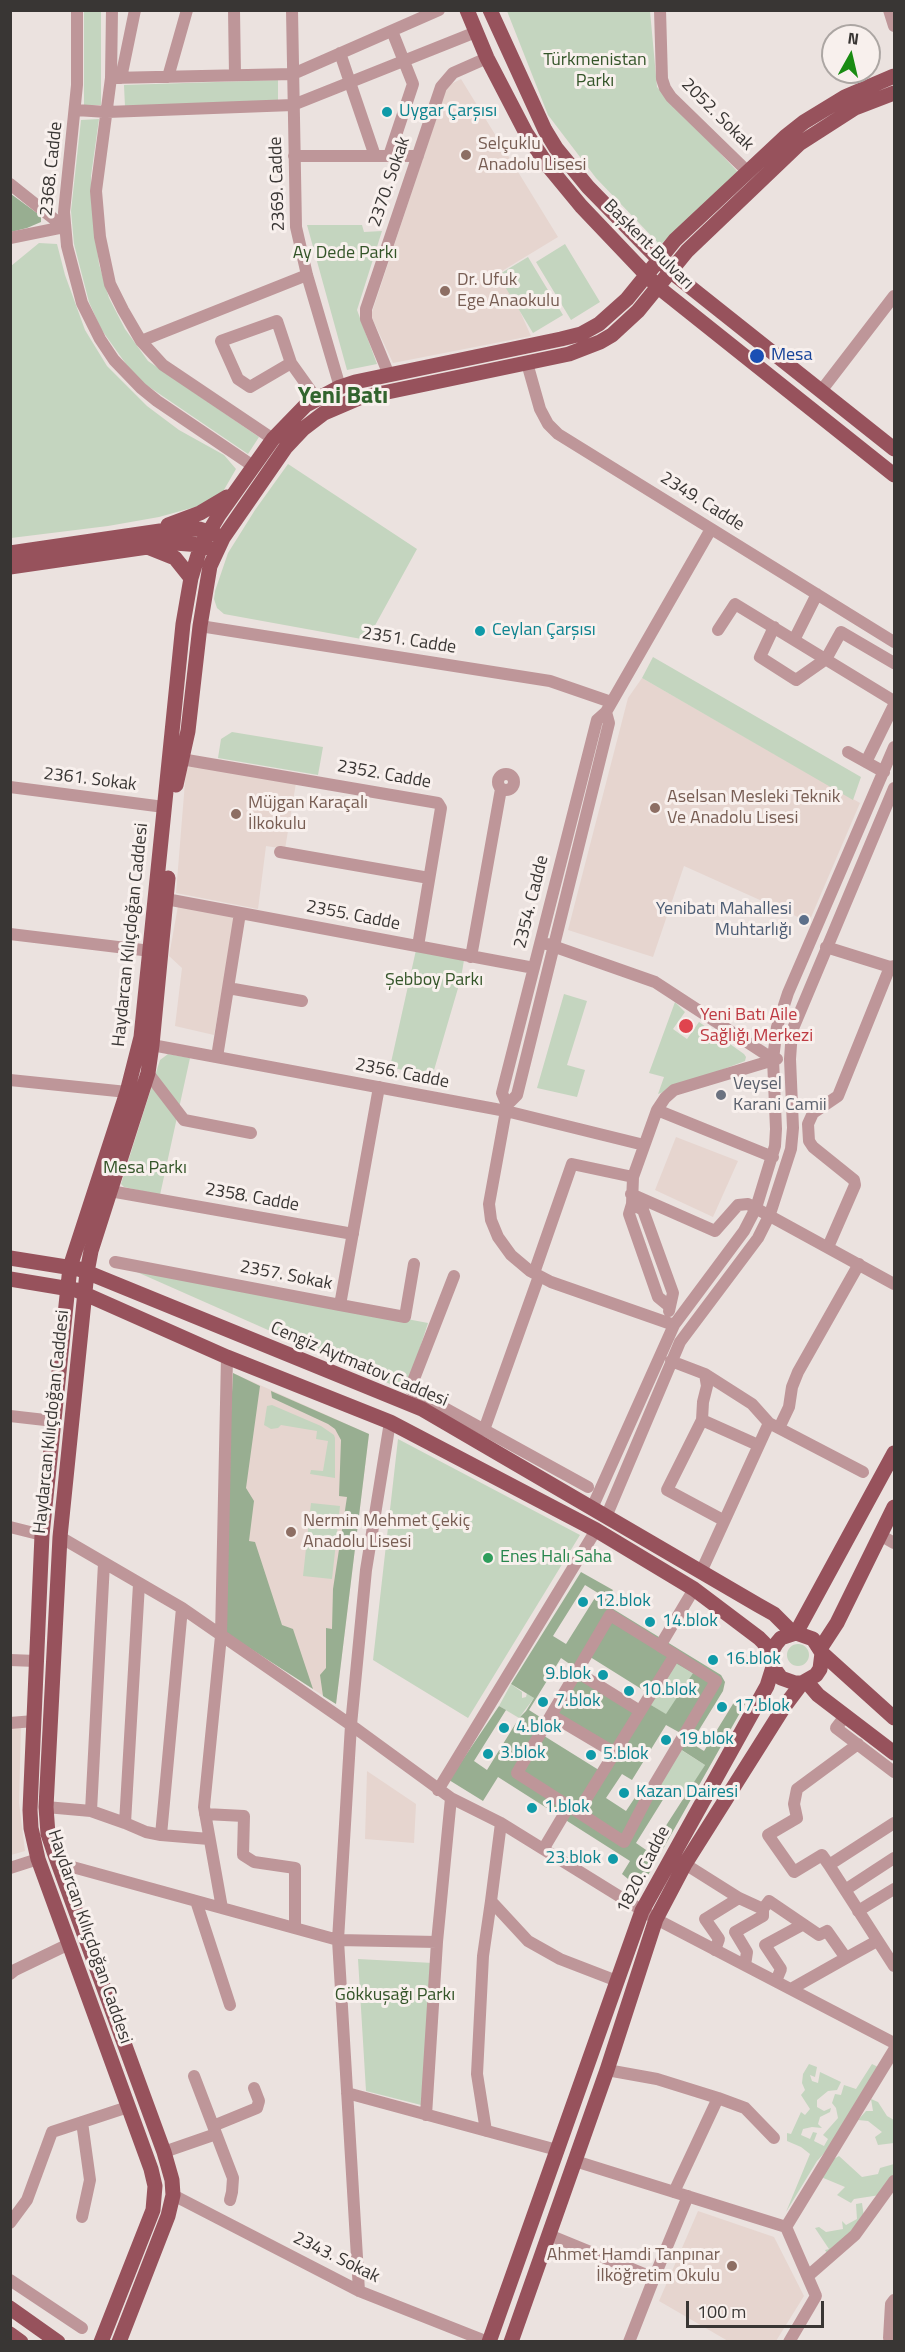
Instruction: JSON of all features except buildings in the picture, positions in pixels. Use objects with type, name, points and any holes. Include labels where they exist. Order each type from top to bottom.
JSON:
[{"type":"main road","name":"Başkent Bulvarı","points":[[466,10],[487,58],[526,133],[548,166],[581,206],[658,287],[894,475]]},
{"type":"main road","name":"Başkent Bulvarı","points":[[490,10],[538,117],[556,148],[588,187],[670,272],[894,449]]},
{"type":"main road","name":"Haydarcan Kılıçdoğan Caddesi","points":[[101,2342],[153,2210],[155,2196],[153,2176],[38,1859],[31,1828],[42,1535],[70,1267],[127,1092],[141,1037],[183,624],[191,578],[204,538],[273,439],[294,416],[316,398],[340,387],[389,375],[581,334],[612,315],[675,240],[747,171],[804,122],[845,97],[894,76]]},
{"type":"main road","name":"Haydarcan Kılıçdoğan Caddesi","points":[[119,2342],[168,2216],[173,2195],[171,2171],[48,1834],[46,1807],[60,1537],[87,1272],[91,1251],[148,1073],[177,777],[188,731],[200,626],[210,566],[220,545],[286,447],[303,429],[324,413],[359,398],[569,354],[600,342],[624,324],[687,251],[799,144],[855,108],[894,93]]},
{"type":"main road","points":[[10,553],[143,539],[200,513],[235,492]]},
{"type":"main road","points":[[10,567],[187,529],[220,545]]},
{"type":"main road","points":[[143,539],[175,558],[191,578]]},
{"type":"main road","points":[[183,624],[200,626]]},
{"type":"main road","name":"Cengiz Aytmatov Caddesi","points":[[10,1258],[70,1267],[87,1272],[422,1409],[536,1467],[606,1518],[774,1614],[795,1633],[813,1638],[821,1651],[894,1718]]},
{"type":"main road","points":[[10,1279],[85,1293],[227,1357],[390,1422],[596,1530],[694,1589],[764,1643],[781,1678],[795,1683],[804,1682],[894,1753]]},
{"type":"main road","name":"1820. Cadde","points":[[489,2342],[642,1911],[767,1686],[776,1644],[781,1638],[795,1633],[894,1453]]},
{"type":"main road","name":"1820. Cadde","points":[[511,2342],[607,2070],[656,1920],[685,1864],[784,1707],[804,1682],[816,1675],[820,1669],[821,1651],[894,1507]]},
{"type":"main road","points":[[42,1535],[60,1537]]},
{"type":"main road","points":[[155,2196],[173,2195]]},
{"type":"main road","points":[[10,2308],[58,2342]]},
{"type":"main road","points":[[10,2334],[21,2342]]},
{"type":"street","name":"2368. Cadde","points":[[77,10],[75,110],[66,186],[64,227],[82,303],[95,331],[114,360],[157,401],[253,466]]},
{"type":"street","points":[[112,10],[116,78]]},
{"type":"street","points":[[135,10],[107,112],[96,191],[100,237],[110,284],[141,341],[163,365],[273,439]]},
{"type":"street","points":[[168,77],[187,10]]},
{"type":"street","points":[[234,10],[235,75]]},
{"type":"street","name":"2369. Cadde","points":[[292,10],[296,227],[306,275],[340,387]]},
{"type":"street","points":[[116,78],[293,74],[439,10]]},
{"type":"street","name":"2052. Sokak","points":[[660,10],[662,79],[665,88],[671,98],[747,171]]},
{"type":"street","points":[[890,10],[894,26]]},
{"type":"street","points":[[389,156],[413,84],[392,31]]},
{"type":"street","points":[[75,110],[107,112],[293,105],[476,32]]},
{"type":"street","points":[[340,53],[375,156]]},
{"type":"street","name":"2370. Sokak","points":[[389,375],[366,319],[366,309],[441,87],[453,73],[487,58]]},
{"type":"street","points":[[294,156],[418,156]]},
{"type":"street","points":[[10,184],[64,227]]},
{"type":"street","points":[[10,238],[64,227]]},
{"type":"street","points":[[141,341],[306,275]]},
{"type":"street","points":[[821,391],[894,296]]},
{"type":"street","points":[[291,363],[250,387],[238,379],[221,341],[278,321],[291,363],[316,398]]},
{"type":"street","name":"2349. Cadde","points":[[527,363],[540,409],[548,424],[558,434],[894,642]]},
{"type":"street","name":"2354. Cadde","points":[[507,1108],[502,1093],[597,720],[608,707],[711,529]]},
{"type":"street","points":[[794,640],[817,594]]},
{"type":"street","points":[[718,630],[735,604],[894,703],[866,762]]},
{"type":"street","name":"2351. Cadde","points":[[200,626],[550,681],[608,707]]},
{"type":"street","points":[[774,627],[760,657],[796,680],[826,659],[841,632],[894,663]]},
{"type":"street","name":"2354. Cadde","points":[[608,707],[609,723],[554,946],[516,1095],[507,1108],[489,1213],[493,1229],[504,1246],[521,1264],[536,1274],[669,1324]]},
{"type":"street","points":[[592,1508],[669,1324],[744,1231],[756,1208],[773,1157],[776,1129],[773,1065],[777,1027],[788,993],[894,747]]},
{"type":"street","points":[[848,752],[884,772]]},
{"type":"street","name":"2352. Cadde","points":[[181,759],[438,803],[441,808],[418,946]]},
{"type":"street","name":"2361. Sokak","points":[[10,787],[164,807]]},
{"type":"street","points":[[606,1518],[671,1361],[687,1330],[758,1238],[770,1214],[791,1149],[793,1128],[790,1043],[796,1018],[894,788]]},
{"type":"street","points":[[471,957],[501,789]]},
{"type":"street","points":[[280,852],[429,878]]},
{"type":"street","name":"2355. Cadde","points":[[166,899],[534,968]]},
{"type":"street","points":[[218,1057],[240,913]]},
{"type":"street","points":[[10,934],[151,951]]},
{"type":"street","points":[[540,943],[655,982],[773,1065]]},
{"type":"street","points":[[826,947],[892,967],[838,1096],[813,1113],[808,1124],[809,1141],[813,1147],[854,1180],[855,1185],[828,1247]]},
{"type":"street","points":[[228,988],[302,1001]]},
{"type":"street","name":"2356. Cadde","points":[[152,1045],[379,1088],[507,1108],[644,1145]]},
{"type":"street","points":[[669,1324],[669,1306],[673,1293],[643,1210],[632,1199],[633,1177],[657,1110],[664,1098],[674,1090],[773,1065],[790,1064]]},
{"type":"street","points":[[148,1073],[184,1120],[251,1133]]},
{"type":"street","points":[[10,1080],[127,1092]]},
{"type":"street","name":"2357. Sokak","points":[[114,1262],[340,1305],[379,1088]]},
{"type":"street","points":[[657,1110],[773,1157]]},
{"type":"street","points":[[484,1430],[572,1164],[633,1177]]},
{"type":"street","name":"2358. Cadde","points":[[110,1191],[353,1234]]},
{"type":"street","points":[[632,1199],[715,1231],[741,1203],[770,1214],[894,1284]]},
{"type":"street","points":[[340,1305],[405,1317],[414,1264]]},
{"type":"street","points":[[701,1572],[758,1445],[789,1407],[792,1387],[798,1372],[859,1264]]},
{"type":"street","points":[[454,1276],[410,1389],[484,1430],[536,1467],[588,1487]]},
{"type":"street","points":[[222,1908],[204,1807],[221,1636],[227,1357]]},
{"type":"street","points":[[671,1361],[705,1374],[752,1404],[774,1426],[863,1472]]},
{"type":"street","points":[[705,1374],[707,1386],[702,1420],[667,1490],[723,1520]]},
{"type":"street","points":[[10,1416],[54,1421]]},
{"type":"street","points":[[702,1420],[758,1445]]},
{"type":"street","points":[[359,2291],[338,1940],[351,1725],[366,1570],[390,1422]]},
{"type":"street","points":[[10,1527],[42,1535]]},
{"type":"street","points":[[438,1790],[596,1530]]},
{"type":"street","points":[[880,1535],[894,1543]]},
{"type":"street","points":[[60,1537],[182,1608],[351,1725],[450,1798],[501,1823],[544,1848],[656,1920],[894,2043]]},
{"type":"street","points":[[91,1811],[104,1563]]},
{"type":"street","points":[[125,1823],[140,1584]]},
{"type":"street","points":[[660,1646],[694,1589]]},
{"type":"street","points":[[161,1835],[182,1608]]},
{"type":"street","points":[[610,1615],[675,1655],[716,1681],[653,1786],[624,1842],[517,1773],[610,1615]]},
{"type":"street","points":[[544,1848],[615,1753],[675,1655]]},
{"type":"street","points":[[10,1660],[36,1661]]},
{"type":"street","points":[[577,1672],[640,1711]]},
{"type":"street","points":[[551,1715],[615,1753]]},
{"type":"street","points":[[846,1715],[836,1728],[894,1772]]},
{"type":"street","points":[[10,1723],[34,1721]]},
{"type":"street","points":[[858,1744],[797,1789],[794,1804],[797,1818],[768,1835],[794,1872],[822,1855],[894,1966]]},
{"type":"street","points":[[426,2115],[437,1942],[450,1798]]},
{"type":"street","points":[[46,1807],[91,1811],[146,1832],[161,1835],[209,1839]]},
{"type":"street","points":[[205,1814],[244,1816],[243,1855],[254,1862],[295,1868],[295,1928]]},
{"type":"street","points":[[486,2131],[477,2074],[483,1956],[501,1823]]},
{"type":"street","points":[[829,1865],[894,1823]]},
{"type":"street","points":[[845,1890],[894,1858]]},
{"type":"street","points":[[10,1868],[38,1859]]},
{"type":"street","points":[[58,1863],[338,1940],[437,1942]]},
{"type":"street","points":[[685,1864],[739,1898],[763,1909]]},
{"type":"street","points":[[858,1911],[894,1889]]},
{"type":"street","points":[[715,1950],[719,1939],[705,1919],[739,1898]]},
{"type":"street","points":[[196,1901],[230,2006]]},
{"type":"street","points":[[491,1901],[528,1941],[560,1959],[617,1981]]},
{"type":"street","points":[[745,1965],[747,1952],[735,1932],[763,1916],[763,1909],[769,1901],[819,1935],[827,1931],[846,1958]]},
{"type":"street","points":[[776,1981],[781,1969],[765,1945],[802,1925]]},
{"type":"street","points":[[791,1989],[877,1941]]},
{"type":"street","points":[[10,1974],[69,1944]]},
{"type":"street","points":[[786,2227],[894,2050]]},
{"type":"street","points":[[607,2070],[657,2079],[745,2108],[774,2138]]},
{"type":"street","points":[[194,2076],[233,2178],[230,2200]]},
{"type":"street","points":[[164,2152],[215,2130],[257,2108],[259,2101],[254,2088]]},
{"type":"street","points":[[347,2093],[557,2150]]},
{"type":"street","points":[[674,2192],[718,2098]]},
{"type":"street","points":[[10,2223],[27,2200],[52,2132],[128,2107]]},
{"type":"street","points":[[82,2122],[90,2180],[82,2217]]},
{"type":"street","points":[[575,2161],[786,2227],[816,2295],[789,2342]]},
{"type":"street","points":[[807,2276],[855,2235],[894,2181]]},
{"type":"street","name":"2343. Sokak","points":[[173,2195],[359,2291],[489,2342]]},
{"type":"street","points":[[629,2342],[687,2196]]},
{"type":"street","points":[[10,2200],[21,2208]]},
{"type":"street","points":[[549,2235],[654,2278]]},
{"type":"street","points":[[10,2280],[82,2328]]},
{"type":"street","points":[[893,2342],[889,2338],[891,2304],[894,2300]]},
{"type":"shaded area","points":[[461,79],[558,237],[502,271],[531,336],[393,363],[372,318],[372,312],[445,92],[451,84]]},
{"type":"shaded area","points":[[642,678],[860,803],[809,922],[684,866],[653,957],[568,930],[628,698]]},
{"type":"shaded area","name":"Müjgan Karaçalı İlkokulu","points":[[190,766],[296,783],[285,849],[266,846],[258,909],[176,893],[186,770]]},
{"type":"shaded area","points":[[178,906],[236,916],[214,1035],[175,1026],[182,968],[169,956]]},
{"type":"shaded area","points":[[676,1137],[738,1161],[713,1217],[655,1190]]},
{"type":"shaded area","name":"Nermin Mehmet Çekiç Anadolu Lisesi","points":[[233,1373],[369,1434],[336,1704],[220,1629]]},
{"type":"shaded area","points":[[21,1726],[19,1803],[25,1851],[11,1855],[11,1727]]},
{"type":"shaded area","points":[[367,1771],[416,1804],[414,1843],[365,1839]]},
{"type":"shaded area","name":"Ahmet Hamdi Tanpınar İlköğretim Okulu","points":[[698,2211],[774,2237],[804,2296],[776,2341],[728,2341],[659,2301]]},
{"type":"green space","points":[[84,11],[101,11],[101,105],[84,105]]},
{"type":"green space","name":"Türkmenistan Parkı","points":[[507,11],[650,11],[657,87],[738,172],[660,245],[596,178],[548,115]]},
{"type":"green space","points":[[278,80],[278,102],[125,107],[124,85]]},
{"type":"green space","points":[[99,119],[91,176],[91,199],[99,264],[109,298],[125,329],[148,361],[259,437],[248,454],[136,378],[101,329],[89,302],[74,244],[71,211],[81,120]]},
{"type":"green space","points":[[11,194],[41,216],[41,222],[11,232]]},
{"type":"green space","name":"Ay Dede Parkı","points":[[307,225],[362,225],[364,232],[382,231],[357,310],[377,364],[347,370]]},
{"type":"green space","points":[[39,243],[57,244],[65,275],[85,330],[107,366],[147,406],[179,430],[224,455],[236,469],[221,495],[206,504],[159,517],[11,538],[11,266]]},
{"type":"green space","points":[[565,244],[600,302],[571,320],[536,262]]},
{"type":"green space","points":[[528,257],[563,315],[533,333],[498,275]]},
{"type":"green space","points":[[288,464],[417,549],[367,640],[224,614],[217,608],[214,599],[215,591],[228,553]]},
{"type":"green space","points":[[653,657],[861,777],[853,800],[642,678]]},
{"type":"green space","points":[[232,732],[323,747],[318,775],[218,758],[221,739]]},
{"type":"green space","name":"Şebboy Parkı","points":[[416,950],[464,960],[461,978],[432,1077],[390,1067]]},
{"type":"green space","points":[[564,994],[587,1001],[567,1065],[585,1070],[577,1097],[537,1088]]},
{"type":"green space","points":[[675,1002],[685,1012],[673,1029],[687,1039],[699,1022],[746,1057],[745,1061],[658,1094],[664,1077],[649,1073]]},
{"type":"green space","name":"Mesa Parkı","points":[[168,1054],[190,1058],[160,1195],[124,1187],[121,1184],[160,1060]]},
{"type":"green space","points":[[121,1265],[428,1323],[406,1391]]},
{"type":"green space","points":[[233,1373],[260,1386],[246,1488],[254,1501],[249,1541],[255,1542],[282,1625],[293,1629],[313,1689],[220,1629]]},
{"type":"green space","points":[[271,1391],[369,1434],[336,1704],[323,1696],[320,1675],[326,1668],[326,1628],[332,1629],[333,1589],[347,1497],[339,1496],[341,1440],[335,1429],[328,1424],[272,1398]]},
{"type":"green space","points":[[272,1405],[321,1426],[334,1435],[335,1478],[310,1474],[311,1470],[323,1471],[328,1441],[316,1439],[317,1431],[281,1425],[271,1429],[264,1425],[267,1406]]},
{"type":"green space","points":[[398,1439],[580,1535],[468,1718],[373,1660]]},
{"type":"green space","points":[[311,1503],[340,1506],[332,1579],[303,1576]]},
{"type":"green space","points":[[581,1572],[613,1590],[605,1604],[721,1675],[725,1682],[723,1691],[691,1743],[704,1751],[736,1699],[745,1704],[638,1893],[629,1888],[633,1883],[622,1874],[630,1861],[498,1777],[483,1801],[449,1780],[499,1706],[506,1710],[474,1761],[487,1770],[519,1718],[526,1711],[534,1698],[511,1684]],"holes":[[[585,1585],[598,1593],[566,1644],[553,1636]],[[587,1655],[651,1695],[672,1661],[693,1673],[666,1714],[646,1702],[640,1711],[577,1672]],[[561,1658],[574,1667],[551,1715],[614,1753],[602,1772],[541,1734],[543,1729],[535,1724],[540,1717],[529,1710]],[[666,1725],[684,1735],[677,1747],[705,1765],[649,1852],[636,1843],[669,1790],[656,1781],[650,1791],[642,1787],[626,1811],[606,1798],[622,1774],[632,1780]]]},
{"type":"green space","points":[[798,1644],[806,1647],[809,1655],[806,1663],[798,1666],[790,1663],[787,1655],[790,1647]]},
{"type":"green space","points":[[672,1660],[693,1673],[667,1715],[646,1702]]},
{"type":"green space","points":[[511,1684],[522,1692],[522,1698],[526,1697],[527,1693],[534,1698],[519,1718],[499,1706]]},
{"type":"green space","points":[[678,1748],[705,1765],[685,1800],[658,1783]]},
{"type":"green space","name":"Gökkuşağı Parkı","points":[[358,1959],[433,1963],[421,2105],[366,2091]]},
{"type":"green space","points":[[809,2064],[817,2067],[815,2077],[810,2075],[812,2081],[818,2083],[820,2072],[841,2082],[837,2090],[828,2091],[817,2100],[817,2107],[824,2111],[831,2108],[830,2112],[820,2117],[818,2124],[822,2128],[803,2129],[801,2135],[810,2139],[813,2132],[817,2133],[814,2141],[824,2146],[828,2139],[823,2135],[838,2118],[836,2108],[832,2103],[835,2094],[841,2095],[844,2085],[856,2089],[872,2064],[880,2068],[827,2150],[817,2161],[786,2212],[810,2154],[787,2141],[787,2133],[791,2134],[801,2112],[805,2115],[810,2109],[801,2095],[805,2090],[802,2083],[803,2074]]},
{"type":"green space","points":[[871,2099],[878,2102],[887,2116],[894,2120],[894,2143],[878,2145],[875,2137],[882,2132],[868,2121],[858,2120],[866,2111],[873,2111]]},
{"type":"green space","points":[[839,2156],[862,2177],[878,2174],[880,2168],[894,2164],[894,2176],[880,2195],[854,2199],[851,2203],[837,2195],[845,2187],[821,2177],[830,2161]]},
{"type":"green space","points":[[862,2203],[864,2217],[828,2255],[825,2250],[829,2249],[815,2228],[819,2227],[826,2232],[843,2229],[842,2221],[846,2225],[857,2219],[856,2204]]},
{"type":"place","name":"Uygar Çarşısı","points":[[387,112]]},
{"type":"place","name":"Selçuklu Anadolu Lisesi","points":[[466,155]]},
{"type":"place","name":"Dr. Ufuk Ege Anaokulu","points":[[445,291]]},
{"type":"place","name":"Mesa","points":[[757,356]]},
{"type":"place","name":"Ceylan Çarşısı","points":[[480,631]]},
{"type":"place","name":"Aselsan Mesleki Teknik Ve Anadolu Lisesi","points":[[655,808]]},
{"type":"place","name":"Müjgan Karaçalı İlkokulu","points":[[236,814]]},
{"type":"place","name":"Yenibatı Mahallesi Muhtarlığı","points":[[804,920]]},
{"type":"place","name":"Yeni Batı Aile Sağlığı Merkezi","points":[[686,1026]]},
{"type":"place","name":"Veysel Karani Camii","points":[[721,1095]]},
{"type":"place","name":"Nermin Mehmet Çekiç Anadolu Lisesi","points":[[291,1532]]},
{"type":"place","name":"Enes Halı Saha","points":[[488,1558]]},
{"type":"place","name":"12.blok","points":[[583,1602]]},
{"type":"place","name":"14.blok","points":[[650,1622]]},
{"type":"place","name":"16.blok","points":[[713,1660]]},
{"type":"place","name":"9.blok","points":[[603,1675]]},
{"type":"place","name":"10.blok","points":[[629,1691]]},
{"type":"place","name":"7.blok","points":[[543,1702]]},
{"type":"place","name":"17.blok","points":[[722,1707]]},
{"type":"place","name":"4.blok","points":[[504,1728]]},
{"type":"place","name":"19.blok","points":[[666,1740]]},
{"type":"place","name":"3.blok","points":[[488,1754]]},
{"type":"place","name":"5.blok","points":[[591,1755]]},
{"type":"place","name":"Kazan Dairesi","points":[[624,1793]]},
{"type":"place","name":"1.blok","points":[[532,1808]]},
{"type":"place","name":"23.blok","points":[[613,1859]]},
{"type":"place","name":"Ahmet Hamdi Tanpınar İlköğretim Okulu","points":[[732,2266]]},
{"type":"district","name":"Yeni Batı","points":[[343,397]]}]
